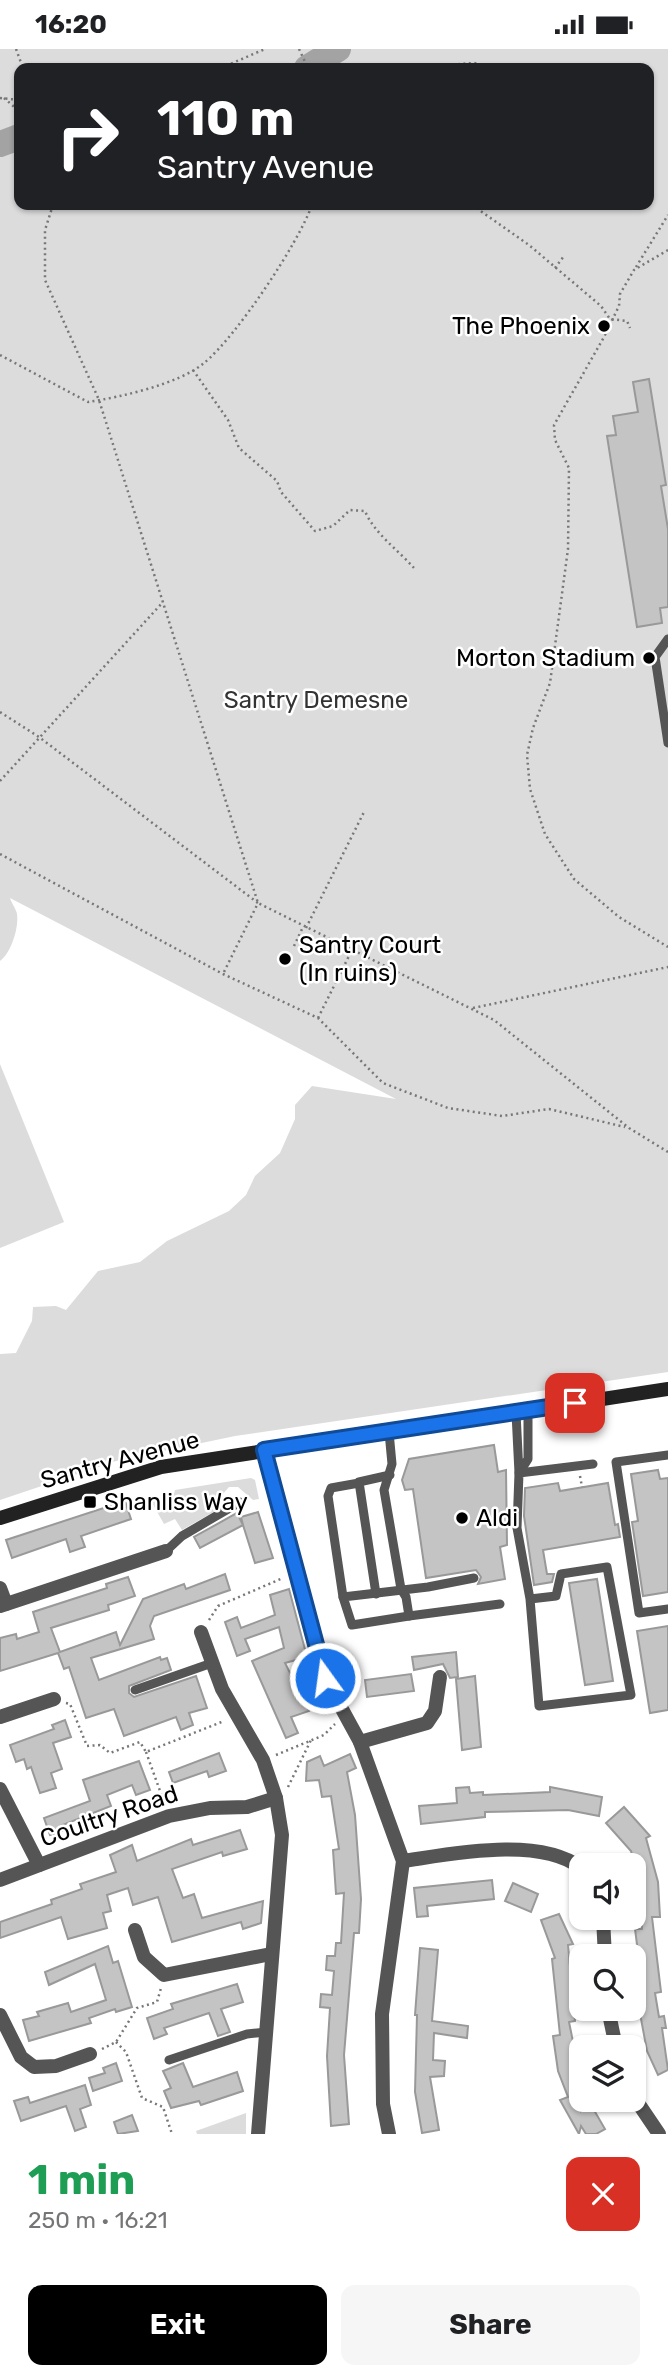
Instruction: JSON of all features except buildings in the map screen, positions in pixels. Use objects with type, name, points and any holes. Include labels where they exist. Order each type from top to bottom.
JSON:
[{"type":"main road","name":"Santry Avenue","points":[[0,1518],[161,1467],[266,1456],[389,1432],[668,1389]]},
{"type":"street","points":[[266,1456],[325,1678],[360,1742],[403,1861],[382,2014],[383,2104],[389,2134]]},
{"type":"street","points":[[0,1588],[3,1605],[166,1551]]},
{"type":"street","points":[[201,1632],[222,1689],[281,1796],[282,1835],[258,2134]]},
{"type":"street","points":[[360,1742],[428,1723],[435,1711],[440,1677]]},
{"type":"street","points":[[0,1717],[54,1699]]},
{"type":"street","points":[[1,1795],[39,1865]]},
{"type":"street","name":"Coultry Road","points":[[0,1880],[169,1816],[210,1808],[247,1807],[281,1796]]},
{"type":"street","points":[[403,1861],[473,1851],[553,1854],[569,1862]]},
{"type":"street","points":[[135,1930],[144,1957],[164,1975],[271,1954]]},
{"type":"street","points":[[0,2015],[21,2057],[34,2067],[57,2066],[90,2055]]},
{"type":"street","points":[[644,2112],[659,2134]]},
{"type":"lane","points":[[668,639],[655,657],[668,743]]},
{"type":"lane","points":[[522,1412],[517,1528],[530,1599],[539,1706],[631,1695],[607,1567],[561,1574],[556,1596],[530,1599]]},
{"type":"lane","points":[[389,1432],[390,1475],[384,1490],[401,1590],[406,1597],[409,1616]]},
{"type":"lane","points":[[668,1455],[616,1462],[639,1613],[668,1609]]},
{"type":"lane","points":[[519,1473],[593,1464]]},
{"type":"lane","points":[[390,1475],[331,1488],[328,1496],[343,1597],[352,1625],[500,1604]]},
{"type":"lane","points":[[359,1483],[376,1594]]},
{"type":"lane","points":[[166,1551],[182,1536],[240,1501]]},
{"type":"lane","points":[[343,1597],[474,1578]]},
{"type":"lane","points":[[135,1690],[212,1663]]},
{"type":"lane","points":[[169,2060],[247,2034],[267,2032]]},
{"type":"path","points":[[233,63],[265,49]]},
{"type":"path","points":[[51,210],[45,230],[45,280],[99,400],[258,903],[223,974]]},
{"type":"path","points":[[0,355],[88,402],[181,377],[204,363],[227,339],[260,296],[309,210]]},
{"type":"path","points":[[479,210],[529,245],[601,306],[610,319],[627,321],[630,328]]},
{"type":"path","points":[[668,215],[634,270],[604,337],[554,425],[555,440],[569,468],[568,549],[550,683],[533,728],[527,755],[530,789],[545,834],[574,879],[619,917],[668,947]]},
{"type":"path","points":[[634,270],[668,250]]},
{"type":"path","points":[[555,268],[564,256]]},
{"type":"path","points":[[193,370],[228,420],[239,448],[277,481],[281,492],[315,531],[333,526],[350,510],[365,511],[375,530],[384,534],[414,568]]},
{"type":"path","points":[[0,781],[163,603]]},
{"type":"path","points":[[0,712],[39,737],[258,903],[494,1020],[629,1128],[668,1152]]},
{"type":"path","points":[[294,946],[364,812]]},
{"type":"path","points":[[0,854],[223,974],[318,1018],[383,1083],[448,1108],[502,1116],[549,1109],[629,1128]]},
{"type":"path","points":[[318,1018],[352,950]]},
{"type":"path","points":[[471,1008],[668,967]]},
{"type":"path","points":[[201,1632],[218,1606],[288,1575]]},
{"type":"path","points":[[54,1699],[70,1704],[88,1746],[100,1745],[110,1753],[140,1742],[169,1816]]},
{"type":"path","points":[[146,1752],[237,1716]]},
{"type":"path","points":[[263,1760],[324,1735],[338,1722]]},
{"type":"path","points":[[281,1796],[311,1740]]},
{"type":"path","points":[[90,2055],[116,2042],[137,2008],[158,2002],[164,1975]]},
{"type":"path","points":[[116,2042],[126,2052],[142,2098],[163,2107],[172,2134]]},
{"type":"green space","name":"Santry Demesne","points":[[0,49],[668,49],[668,1372],[235,1436],[116,1461],[0,1500],[0,1354],[16,1353],[32,1321],[33,1307],[56,1306],[66,1310],[98,1271],[140,1262],[167,1241],[229,1211],[246,1195],[255,1176],[280,1153],[295,1119],[295,1105],[312,1086],[396,1099],[10,898],[17,914],[17,926],[11,946],[0,961]]},
{"type":"green space","points":[[0,1064],[64,1222],[0,1248]]},
{"type":"green space","points":[[251,1478],[255,1480],[259,1499],[253,1500],[238,1487],[229,1487],[222,1495],[222,1507],[182,1530],[175,1519],[164,1524],[151,1501],[174,1494],[175,1490]]},
{"type":"green space","points":[[246,2113],[246,2134],[197,2134],[196,2131]]},
{"type":"waterway","points":[[315,63],[338,49]]},
{"type":"waterway","points":[[0,144],[14,139]]},
{"type":"place","name":"The Phoenix","points":[[604,326]]},
{"type":"place","name":"Morton Stadium","points":[[649,658]]},
{"type":"place","name":"Santry Court (In ruins)","points":[[285,959]]},
{"type":"place","name":"Shanliss Way","points":[[90,1502]]},
{"type":"place","name":"Aldi","points":[[462,1518]]},
{"type":"route","points":[[325,1678],[264,1450],[575,1403]]}]
